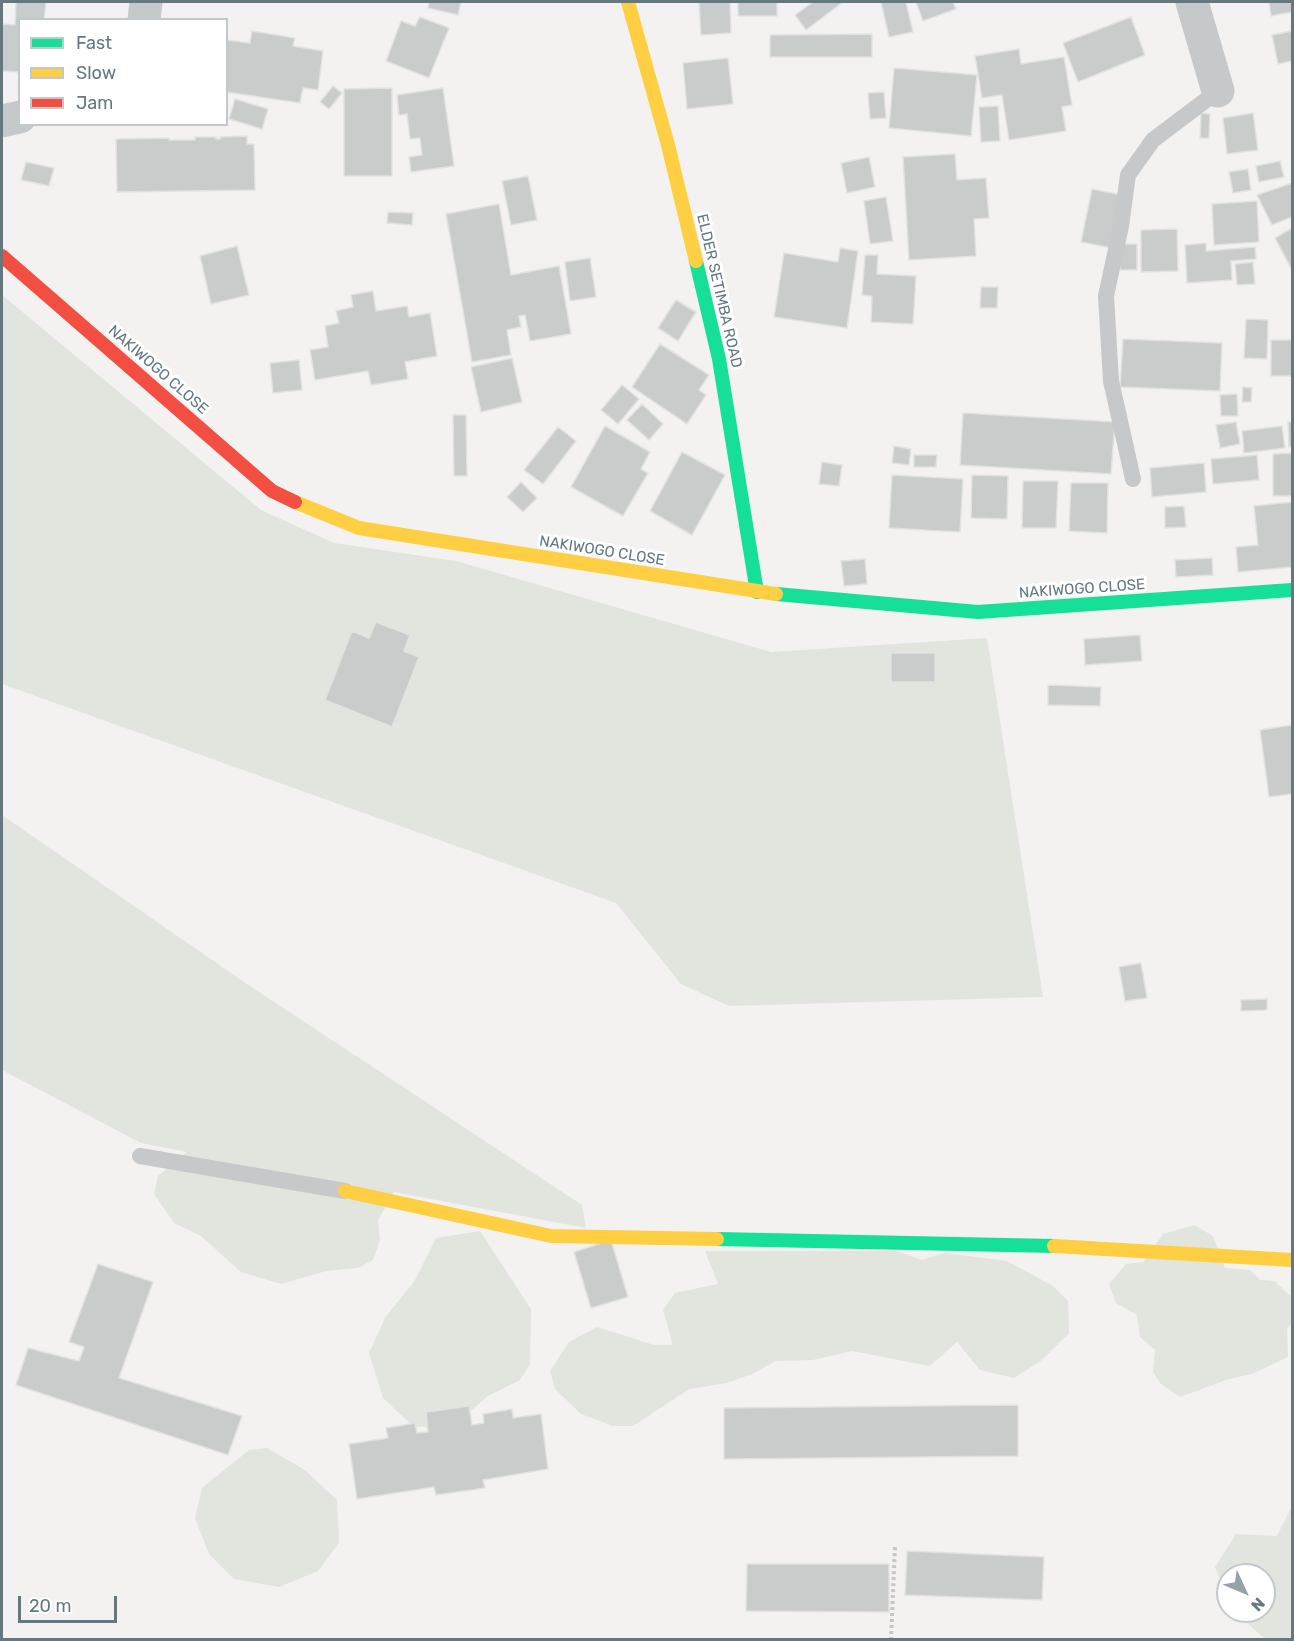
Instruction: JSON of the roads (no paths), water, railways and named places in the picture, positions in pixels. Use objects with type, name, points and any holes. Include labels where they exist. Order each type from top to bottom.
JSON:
[{"type":"street","points":[[144,18],[146,2]]},
{"type":"street","name":"ELDER SETIMBA ROAD","points":[[628,2],[635,20],[668,146],[719,359],[757,592]]},
{"type":"street","points":[[1192,2],[1218,91]]},
{"type":"street","points":[[2,121],[18,117]]},
{"type":"street","name":"NAKIWOGO CLOSE","points":[[2,256],[272,491],[359,528],[757,592],[978,612],[1293,590]]},
{"type":"street","points":[[345,1191],[551,1236],[1077,1246],[1293,1260]]},
{"type":"lane","points":[[1133,479],[1111,381],[1106,296],[1121,226],[1128,175],[1153,140],[1218,91]]},
{"type":"lane","points":[[140,1156],[345,1191]]}]
